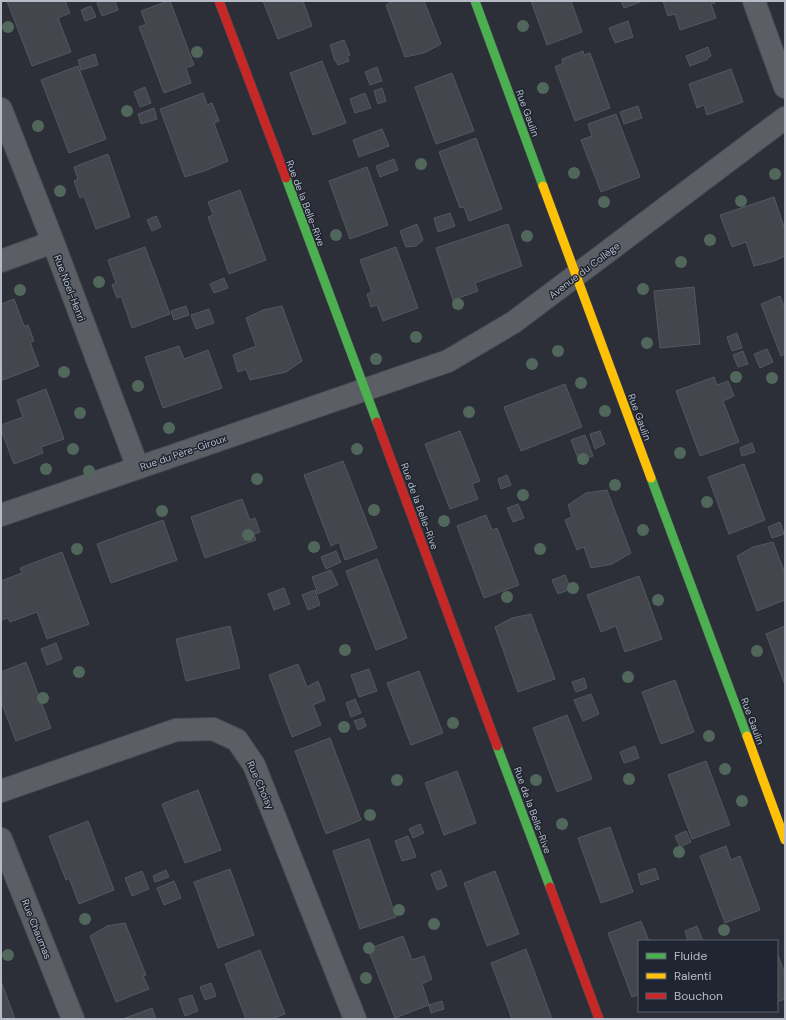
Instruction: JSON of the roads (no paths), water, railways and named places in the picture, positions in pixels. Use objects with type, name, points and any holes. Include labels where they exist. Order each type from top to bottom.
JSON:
[{"type":"street","name":"Rue de la Belle-Rive","points":[[219,1],[599,1019]]},
{"type":"street","name":"Rue Gaulin","points":[[475,1],[785,840]]},
{"type":"street","points":[[754,1],[785,87]]},
{"type":"street","name":"Rue Noel-Henri","points":[[1,109],[138,468]]},
{"type":"street","name":"Avenue du Collège","points":[[365,389],[448,361],[514,322],[785,118]]},
{"type":"street","points":[[1,261],[53,242]]},
{"type":"street","name":"Rue du Père-Giroux","points":[[1,514],[365,389]]},
{"type":"street","name":"Rue Choisy","points":[[1,791],[176,730],[213,729],[237,740],[254,765],[355,1019]]},
{"type":"street","name":"Rue Chaumas","points":[[1,839],[72,1019]]}]
